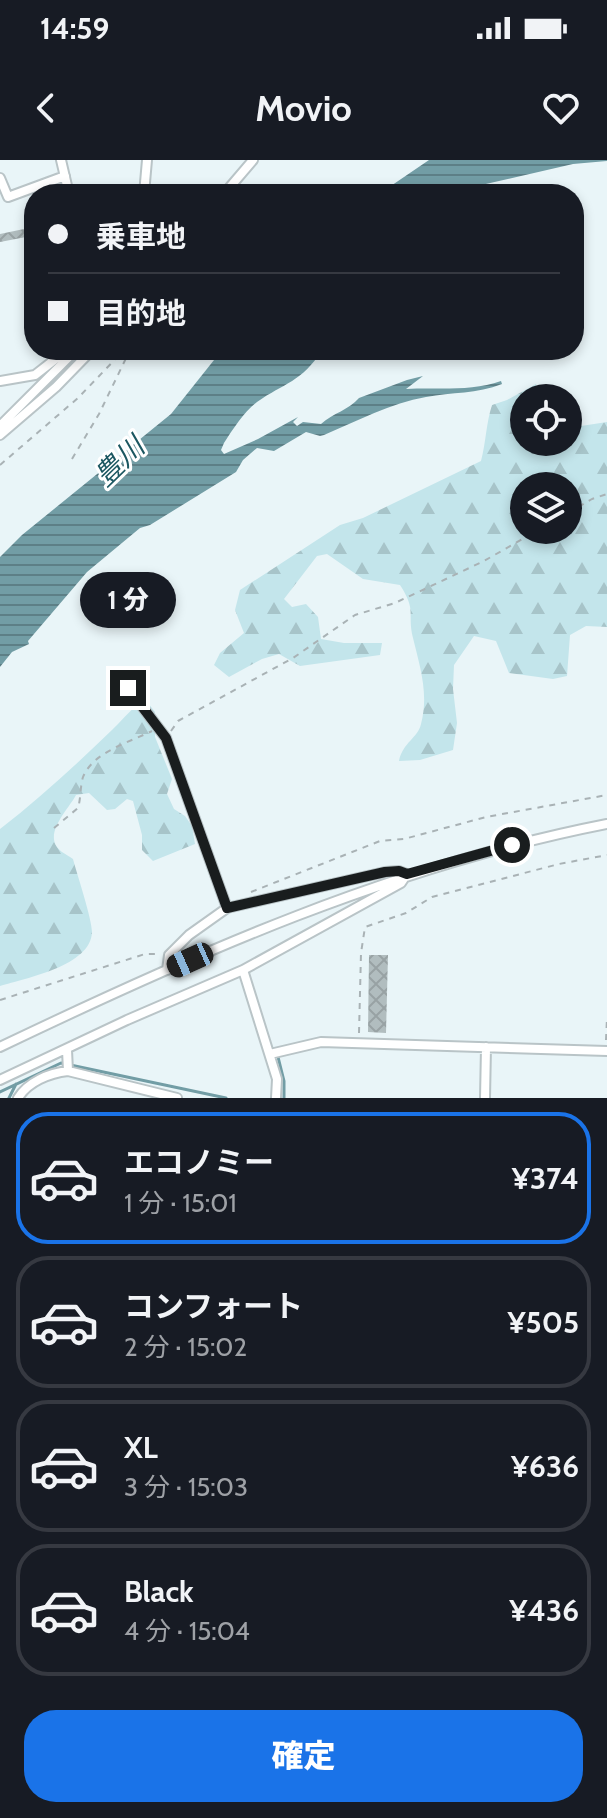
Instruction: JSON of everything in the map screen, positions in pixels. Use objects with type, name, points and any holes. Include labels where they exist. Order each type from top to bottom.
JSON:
[{"type":"street","points":[[61,160],[67,184]]},
{"type":"street","points":[[145,184],[147,160]]},
{"type":"street","points":[[233,184],[253,160]]},
{"type":"street","points":[[43,184],[65,176]]},
{"type":"street","points":[[0,178],[8,197],[24,191]]},
{"type":"street","points":[[0,381],[35,375],[54,360]]},
{"type":"street","points":[[0,426],[66,360]]},
{"type":"street","points":[[0,435],[82,360]]},
{"type":"street","points":[[128,688],[166,738],[227,908]]},
{"type":"street","points":[[0,1047],[259,930],[407,874],[540,838],[607,824]]},
{"type":"street","points":[[167,970],[169,955],[189,935],[227,908],[385,872],[407,874]]},
{"type":"street","points":[[0,1080],[68,1052],[127,1020],[243,970],[401,883],[407,874]]},
{"type":"street","points":[[243,970],[277,1079],[276,1098]]},
{"type":"street","points":[[270,1054],[321,1042],[606,1051]]},
{"type":"street","points":[[485,1098],[486,1047]]},
{"type":"street","points":[[68,1052],[68,1070]]},
{"type":"street","points":[[18,1098],[28,1085],[68,1070],[177,1098]]},
{"type":"path","points":[[0,465],[78,398],[114,360]]},
{"type":"path","points":[[72,459],[99,414],[125,360]]},
{"type":"path","points":[[582,506],[607,494]]},
{"type":"path","points":[[166,738],[178,721],[293,658],[355,615],[408,597],[514,544]]},
{"type":"path","points":[[54,828],[78,808],[85,773],[97,760],[158,728]]},
{"type":"path","points":[[252,891],[380,841],[404,839],[486,817],[607,795]]},
{"type":"path","points":[[358,1043],[361,953],[365,927],[406,913],[432,897],[559,864],[607,855]]},
{"type":"path","points":[[0,1000],[145,954],[169,955]]},
{"type":"path","points":[[606,1051],[607,1018]]},
{"type":"green space","points":[[510,398],[510,456],[582,456],[582,426],[607,422],[607,627],[586,626],[570,635],[567,676],[553,679],[509,673],[496,641],[474,636],[454,665],[457,723],[453,750],[420,760],[399,761],[419,729],[424,702],[408,601],[400,585],[363,579],[327,554],[317,556],[284,599],[292,607],[306,604],[318,617],[321,639],[344,643],[382,643],[380,655],[300,666],[279,654],[262,659],[229,677],[214,665],[220,653],[244,633],[235,610],[240,590],[340,525],[363,518],[481,461],[492,405]]},
{"type":"green space","points":[[145,699],[155,712],[155,737],[172,779],[167,794],[174,809],[185,816],[192,826],[195,844],[153,861],[142,850],[142,835],[133,801],[127,799],[115,809],[107,810],[89,793],[76,795],[58,823],[54,838],[56,846],[73,859],[91,926],[89,944],[81,954],[55,969],[0,986],[0,829]]},
{"type":"water","points":[[429,160],[607,160],[573,164],[486,184],[394,184]]},
{"type":"water","name":"豊川","points":[[214,360],[316,360],[300,376],[257,402],[248,411],[224,443],[221,450],[224,454],[298,417],[293,422],[297,426],[303,422],[321,424],[359,398],[407,380],[423,376],[406,389],[466,388],[501,381],[502,384],[483,390],[413,400],[324,435],[306,432],[274,451],[257,448],[243,460],[236,472],[150,525],[140,528],[87,572],[28,641],[29,644],[12,652],[0,667],[0,557],[22,535],[171,414]]},
{"type":"building","points":[[24,229],[24,237],[0,242],[0,234]]},
{"type":"building","points":[[369,955],[388,955],[386,1033],[368,1032]]},
{"type":"waterway","points":[[278,1057],[284,1081],[284,1098]]},
{"type":"waterway","points":[[0,1092],[61,1063],[226,1098]]},
{"type":"waterway","points":[[9,1098],[16,1084]]},
{"type":"route","points":[[128,688],[166,738],[227,908],[385,872],[407,874],[512,845]]}]
